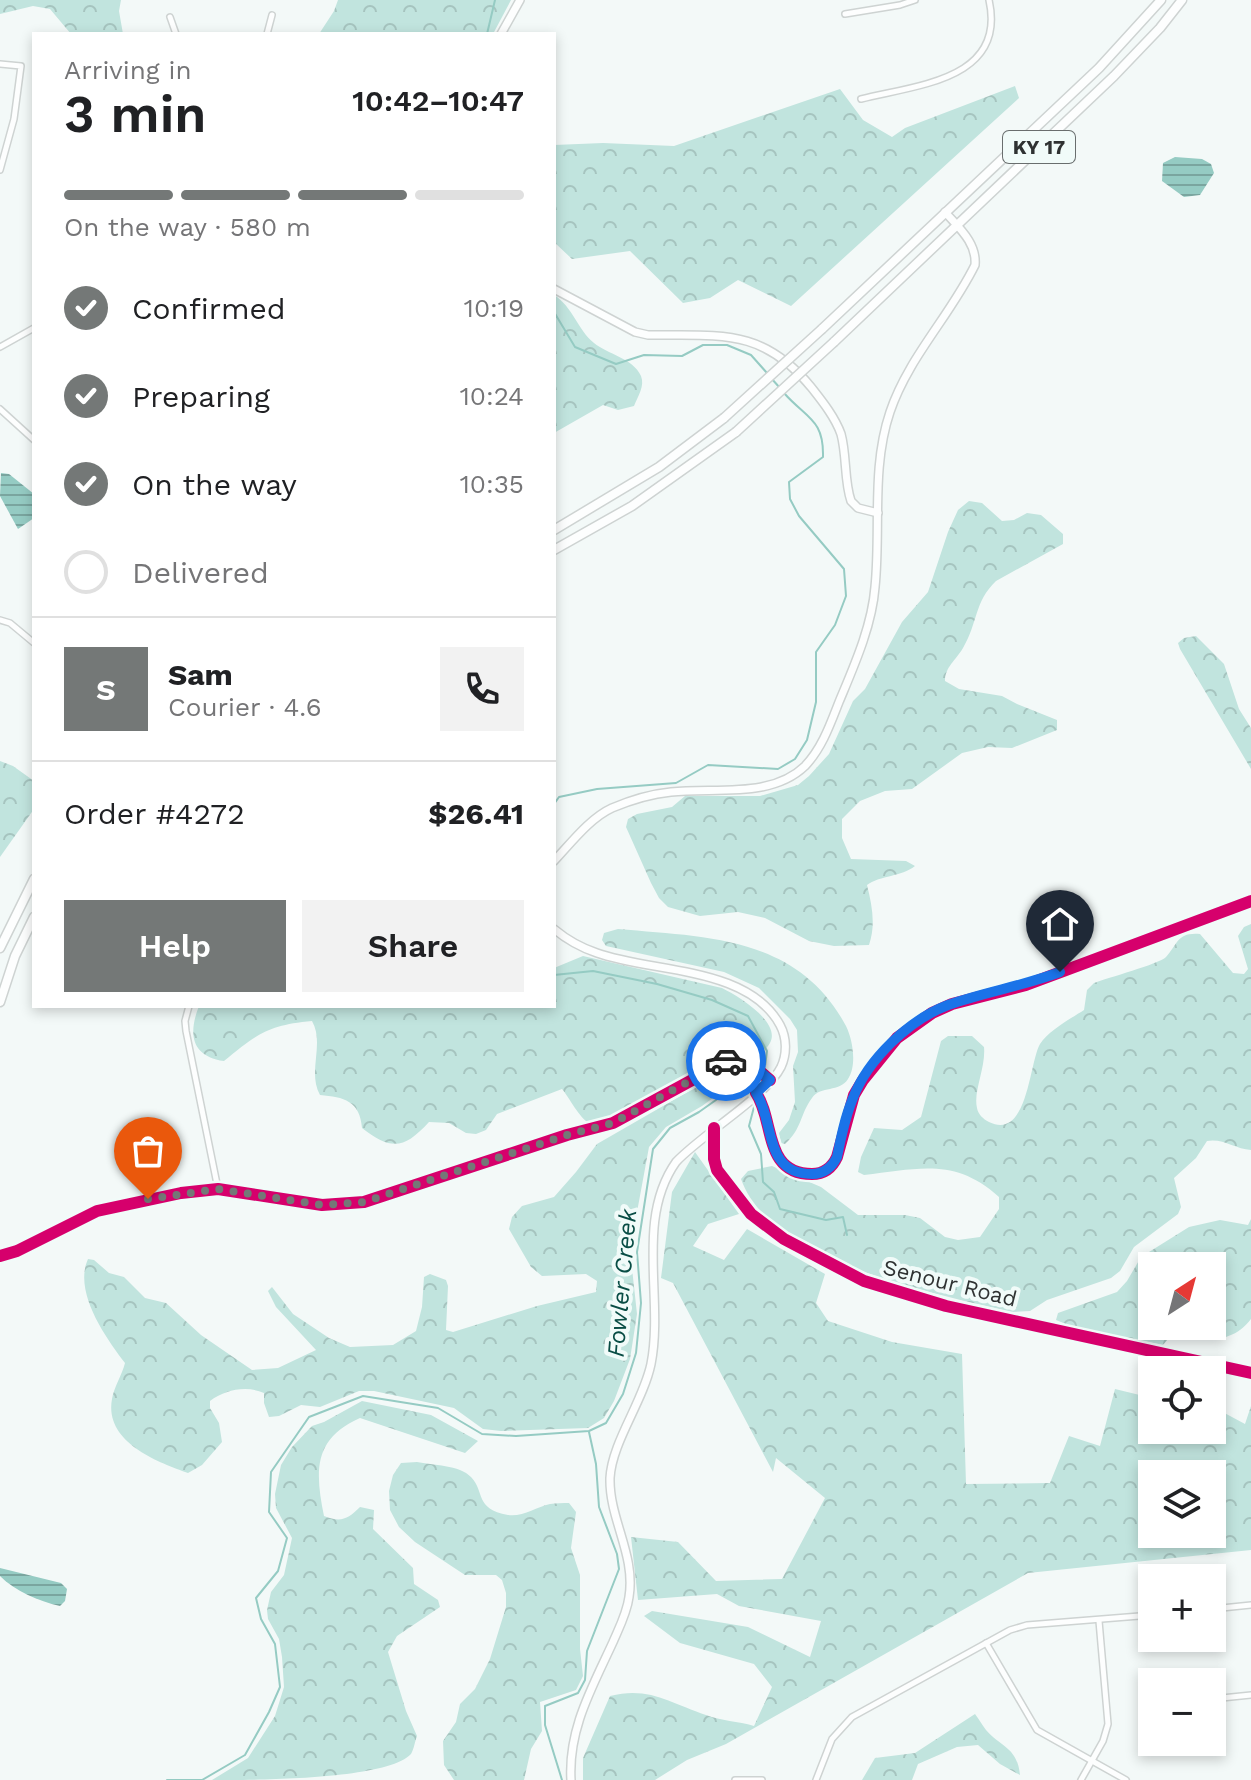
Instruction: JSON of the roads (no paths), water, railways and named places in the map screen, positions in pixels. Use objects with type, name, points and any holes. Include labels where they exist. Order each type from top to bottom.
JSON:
[{"type":"main road","points":[[502,32],[520,0]]},
{"type":"main road","name":"KY 17","points":[[556,529],[659,467],[724,418],[1099,68],[1161,0]]},
{"type":"main road","name":"KY 17","points":[[556,549],[632,506],[736,432],[1114,76],[1182,0]]},
{"type":"main road","points":[[556,859],[604,813],[632,801],[669,792],[770,784],[785,779],[804,766],[823,740],[870,619],[875,588],[881,450],[897,394],[975,265],[972,243],[945,212]]},
{"type":"main road","points":[[556,290],[635,332],[739,337],[780,357],[820,398],[840,433],[851,501],[858,508],[878,513]]},
{"type":"main road","points":[[0,948],[32,883]]},
{"type":"main road","points":[[0,1002],[15,956],[32,921]]},
{"type":"main road","points":[[556,930],[595,953],[717,980],[753,997],[775,1016],[785,1035],[786,1052],[781,1067],[770,1080],[676,1162],[659,1197],[655,1233],[652,1359],[643,1391],[616,1451],[610,1473],[613,1502],[631,1572],[629,1597],[623,1620],[577,1721],[571,1745],[571,1780]]},
{"type":"main road","points":[[0,1256],[17,1251],[97,1211],[148,1199],[218,1189],[322,1205],[364,1202],[567,1135],[613,1123],[729,1060],[750,1063],[770,1080]]},
{"type":"main road","name":"Senour Road","points":[[714,1128],[717,1170],[751,1214],[784,1239],[864,1281],[946,1306],[1251,1373]]},
{"type":"street","points":[[845,14],[915,0]]},
{"type":"street","points":[[861,99],[963,71],[987,44],[992,18],[989,0]]},
{"type":"street","points":[[268,32],[272,15]]},
{"type":"street","points":[[170,17],[175,32]]},
{"type":"street","points":[[0,64],[21,66],[14,119],[0,170]]},
{"type":"street","points":[[0,347],[32,329]]},
{"type":"street","points":[[0,409],[32,438]]},
{"type":"street","points":[[0,620],[10,623],[32,641]]},
{"type":"street","points":[[756,1093],[764,1108],[770,1141],[781,1160],[804,1173],[823,1172],[833,1165],[837,1157],[854,1095],[863,1080],[897,1038],[932,1013],[952,1004],[1026,985],[1251,901]]},
{"type":"street","points":[[188,1008],[186,1031],[218,1189]]},
{"type":"street","points":[[1226,1608],[1251,1605]]},
{"type":"street","points":[[816,1780],[832,1739],[843,1724],[1010,1630],[1027,1625],[1138,1617]]},
{"type":"street","points":[[1081,1780],[1103,1741],[1108,1724],[1099,1621]]},
{"type":"street","points":[[986,1643],[1037,1730],[1126,1780]]},
{"type":"street","points":[[1226,1698],[1251,1695]]},
{"type":"street","points":[[735,1780],[762,1780]]},
{"type":"waterway","name":"Fowler Creek","points":[[487,32],[495,0]]},
{"type":"waterway","name":"Fowler Creek","points":[[556,315],[575,347],[616,364],[644,355],[682,356],[703,345],[727,345],[751,355],[767,373]]},
{"type":"waterway","name":"Fowler Creek","points":[[771,378],[780,388]]},
{"type":"waterway","name":"Fowler Creek","points":[[556,801],[559,797],[597,789],[676,783],[708,765],[778,769],[795,759],[807,740],[816,702],[816,652],[835,625],[846,596],[844,569],[799,516],[790,499],[789,482],[823,457],[823,444],[812,420],[784,393]]},
{"type":"waterway","name":"Fowler Creek","points":[[556,975],[593,971],[657,984],[712,1000],[748,1016],[767,1051],[762,1068]]},
{"type":"waterway","name":"Fowler Creek","points":[[167,1780],[202,1780],[245,1755],[280,1687],[275,1644],[261,1619],[256,1598],[278,1571],[287,1538],[269,1512],[271,1472],[309,1417],[363,1396],[438,1408],[482,1434],[516,1436],[589,1431],[606,1423],[623,1394],[636,1353],[641,1303],[637,1252],[653,1149],[670,1128],[699,1112],[757,1071]]},
{"type":"waterway","points":[[754,1107],[749,1126],[761,1154],[763,1182],[774,1192],[780,1209],[826,1220],[843,1217],[847,1235]]},
{"type":"waterway","points":[[562,1780],[545,1725],[545,1706],[578,1693],[585,1680],[587,1651],[619,1569],[617,1554],[599,1507],[596,1464],[589,1432]]}]
